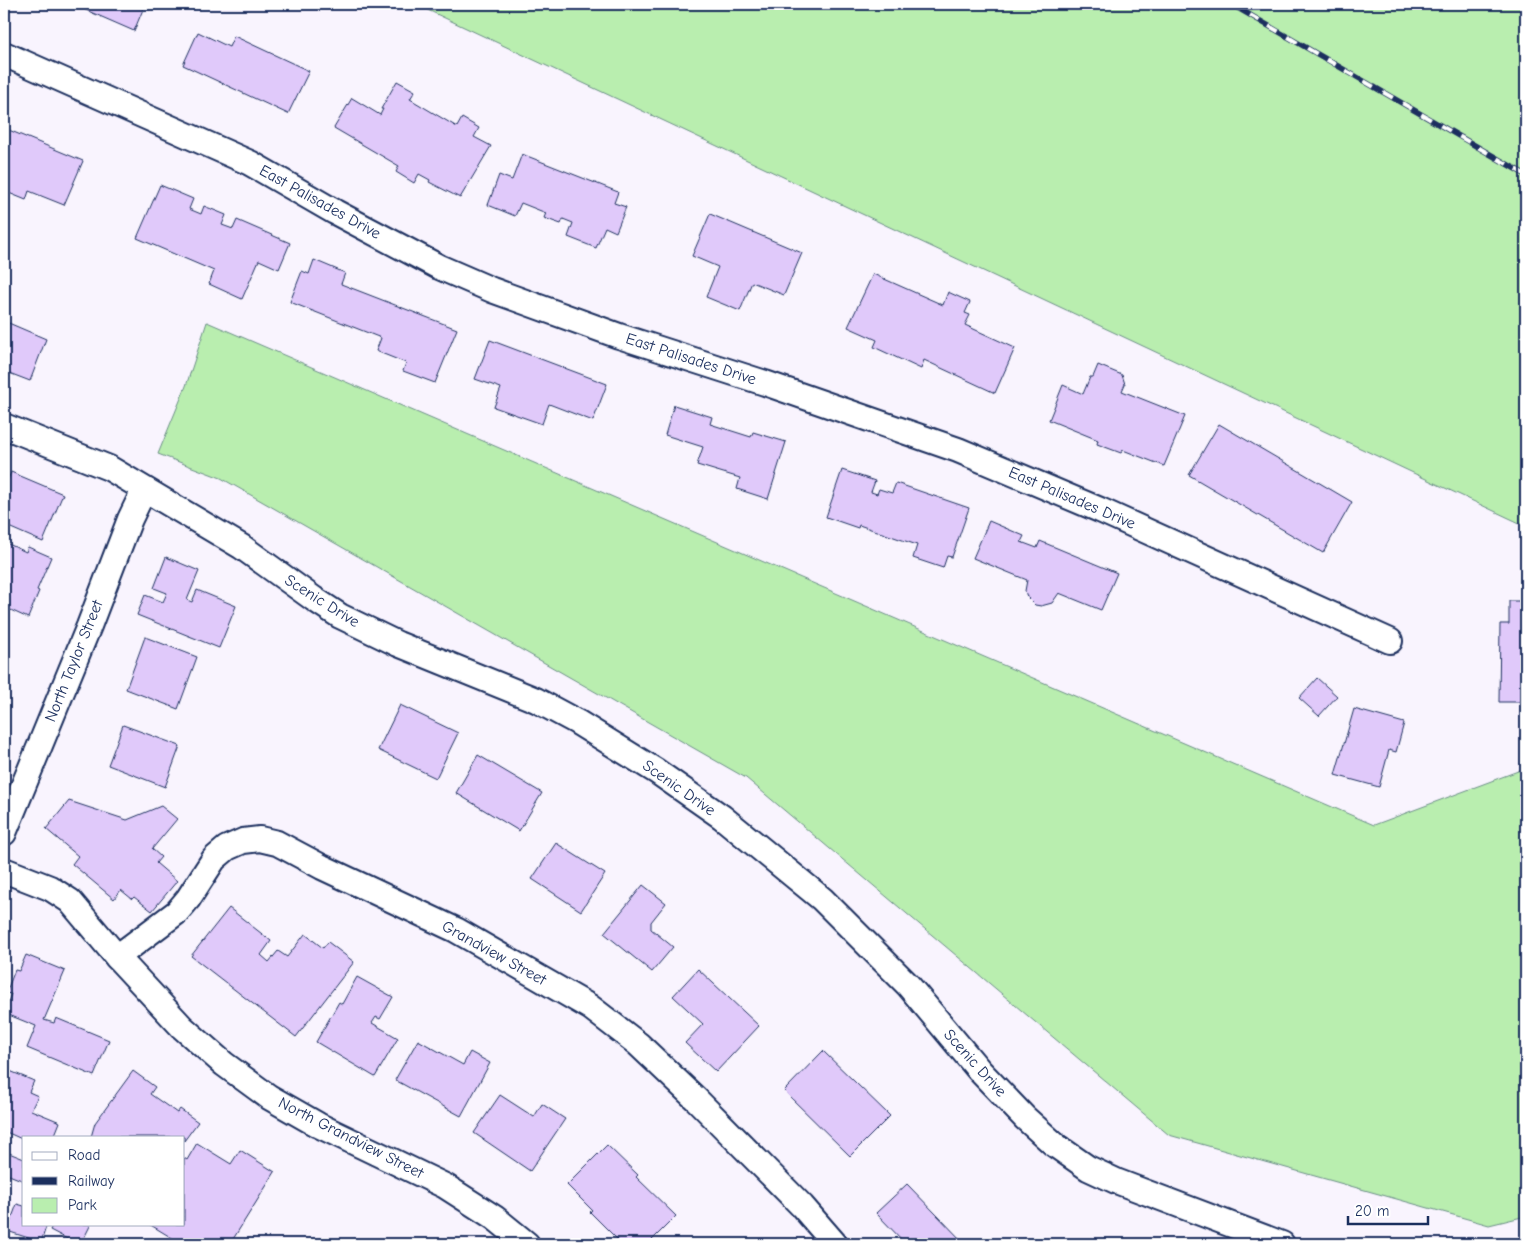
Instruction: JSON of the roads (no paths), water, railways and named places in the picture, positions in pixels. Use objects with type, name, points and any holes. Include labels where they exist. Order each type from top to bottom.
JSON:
[{"type":"street","name":"East Palisades Drive","points":[[4,54],[250,163],[335,212],[439,267],[492,290],[619,336],[756,380],[958,450],[1100,510],[1390,641]]},
{"type":"street","name":"Scenic Drive","points":[[4,426],[109,468],[242,547],[340,616],[398,644],[536,700],[656,771],[722,818],[822,899],[908,985],[979,1070],[1025,1118],[1055,1145],[1088,1168],[1116,1181],[1282,1244]]},
{"type":"street","name":"North Taylor Street","points":[[4,833],[89,626],[130,519],[144,490]]},
{"type":"street","name":"Grandview Street","points":[[117,958],[177,912],[188,899],[214,859],[227,848],[243,841],[260,839],[277,843],[322,867],[456,930],[590,1007],[638,1044],[696,1099],[802,1206],[835,1244]]},
{"type":"street","name":"North Grandview Street","points":[[4,870],[50,888],[70,901],[117,958],[182,1027],[224,1064],[269,1097],[318,1125],[446,1186],[495,1218],[527,1244]]},
{"type":"railway","points":[[1231,4],[1526,175]]}]
